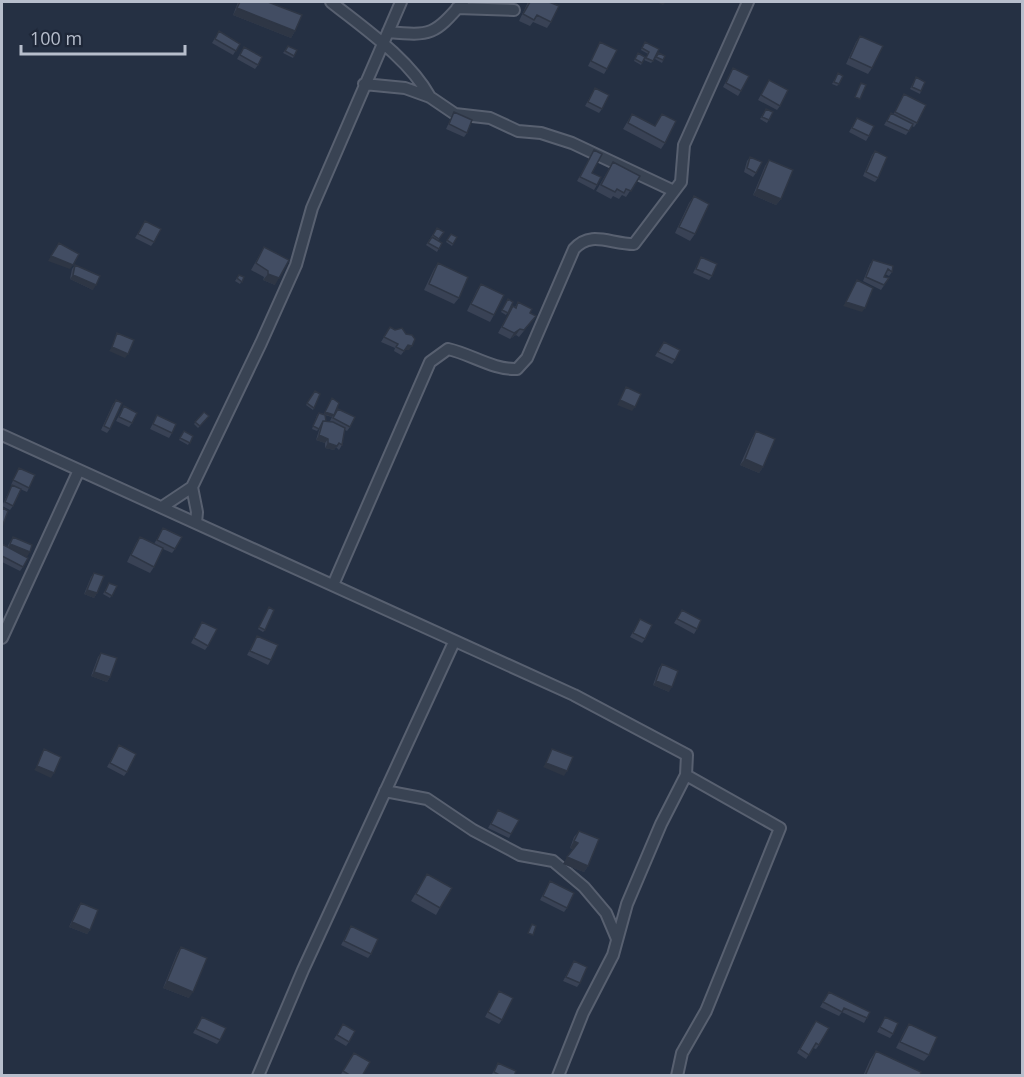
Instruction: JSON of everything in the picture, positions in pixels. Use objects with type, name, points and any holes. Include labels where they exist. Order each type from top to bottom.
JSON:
[{"type":"street","points":[[332,2],[385,37],[420,80],[430,97]]},
{"type":"street","points":[[162,507],[192,487],[296,265],[312,208],[401,2]]},
{"type":"street","points":[[333,585],[430,362],[448,349],[469,353],[502,369],[517,369],[527,358],[574,249],[589,238],[633,244],[681,182],[684,144],[748,2]]},
{"type":"street","points":[[385,37],[418,35],[437,30],[460,5],[514,10]]},
{"type":"street","points":[[364,84],[405,88],[430,97],[455,114],[490,118],[518,131],[541,133],[572,143],[674,191]]},
{"type":"street","points":[[2,435],[574,696],[687,755],[686,775],[661,824],[627,904],[613,955],[584,1013],[558,1076]]},
{"type":"street","points":[[2,638],[79,470]]},
{"type":"street","points":[[192,487],[197,512],[196,523]]},
{"type":"street","points":[[258,1076],[454,642]]},
{"type":"street","points":[[677,1076],[682,1053],[706,1011],[780,828],[686,775]]},
{"type":"street","points":[[385,791],[427,799],[473,830],[519,855],[553,861],[584,888],[606,913],[617,939]]},
{"type":"building","points":[[240,2],[268,2],[302,15],[295,31],[237,8]]},
{"type":"building","points":[[530,2],[549,2],[559,6],[551,22],[537,15],[534,20],[523,14]]},
{"type":"building","points":[[219,31],[240,44],[236,51],[215,39]]},
{"type":"building","points":[[860,36],[883,46],[872,68],[850,58]]},
{"type":"building","points":[[600,42],[617,50],[607,69],[591,61]]},
{"type":"building","points":[[645,42],[659,49],[653,61],[646,58],[649,52],[642,48]]},
{"type":"building","points":[[288,46],[297,50],[294,56],[285,51]]},
{"type":"building","points":[[244,47],[262,57],[258,65],[240,55]]},
{"type":"building","points":[[638,53],[645,57],[642,63],[635,59]]},
{"type":"building","points":[[659,53],[665,56],[663,60],[656,57]]},
{"type":"building","points":[[733,68],[749,76],[741,91],[726,83]]},
{"type":"building","points":[[838,73],[843,76],[839,84],[834,82]]},
{"type":"building","points":[[916,77],[925,82],[921,91],[912,87]]},
{"type":"building","points":[[769,80],[788,90],[780,106],[761,95]]},
{"type":"building","points":[[861,83],[866,85],[860,99],[855,97]]},
{"type":"building","points":[[595,88],[609,95],[602,109],[588,102]]},
{"type":"building","points":[[904,94],[926,105],[917,123],[895,112]]},
{"type":"building","points":[[766,109],[773,112],[769,120],[762,117]]},
{"type":"building","points":[[454,112],[472,120],[467,133],[449,124]]},
{"type":"building","points":[[891,113],[913,124],[909,131],[887,121]]},
{"type":"building","points":[[632,114],[655,126],[662,114],[676,121],[665,143],[628,123]]},
{"type":"building","points":[[857,118],[874,126],[869,136],[852,128]]},
{"type":"building","points":[[594,150],[602,154],[592,173],[601,177],[597,185],[580,177]]},
{"type":"building","points":[[875,151],[887,157],[878,178],[866,172]]},
{"type":"building","points":[[750,157],[762,162],[756,173],[747,168]]},
{"type":"building","points":[[769,160],[793,170],[781,199],[757,189]]},
{"type":"building","points":[[613,162],[640,176],[631,191],[626,189],[624,193],[617,189],[615,192],[601,185]]},
{"type":"building","points":[[694,196],[709,204],[695,234],[679,227]]},
{"type":"building","points":[[145,221],[161,229],[154,242],[138,234]]},
{"type":"building","points":[[437,228],[444,232],[439,239],[433,235]]},
{"type":"building","points":[[451,234],[457,237],[453,244],[447,240]]},
{"type":"building","points":[[432,237],[442,243],[439,249],[428,243]]},
{"type":"building","points":[[59,243],[79,254],[73,265],[51,256]]},
{"type":"building","points":[[264,247],[289,260],[279,278],[268,274],[268,271],[256,263]]},
{"type":"building","points":[[701,257],[717,264],[712,276],[696,269]]},
{"type":"building","points":[[873,260],[893,266],[892,272],[888,269],[884,277],[889,278],[884,285],[866,277]]},
{"type":"building","points":[[438,263],[468,277],[459,298],[429,284]]},
{"type":"building","points":[[75,265],[100,276],[96,285],[73,275]]},
{"type":"building","points":[[239,275],[244,277],[242,282],[237,278]]},
{"type":"building","points":[[857,280],[873,288],[865,308],[846,302]]},
{"type":"building","points":[[481,284],[504,295],[494,315],[471,304]]},
{"type":"building","points":[[508,299],[513,302],[508,313],[502,310]]},
{"type":"building","points":[[518,302],[532,309],[530,313],[536,316],[524,330],[520,329],[514,333],[502,327],[513,306],[516,308]]},
{"type":"building","points":[[390,327],[395,330],[402,328],[406,334],[412,335],[415,339],[412,346],[408,345],[404,351],[396,347],[398,344],[384,337]]},
{"type":"building","points":[[117,333],[134,340],[128,354],[112,347]]},
{"type":"building","points":[[664,342],[680,350],[675,360],[658,352]]},
{"type":"building","points":[[626,387],[641,394],[635,407],[620,400]]},
{"type":"building","points":[[315,391],[320,394],[314,408],[307,403]]},
{"type":"building","points":[[332,398],[339,403],[334,415],[325,412]]},
{"type":"building","points":[[116,400],[122,403],[110,429],[104,426]]},
{"type":"building","points":[[124,406],[137,413],[132,423],[119,417]]},
{"type":"building","points":[[338,409],[355,417],[350,427],[333,418]]},
{"type":"building","points":[[204,412],[209,416],[200,426],[195,422]]},
{"type":"building","points":[[319,413],[325,415],[326,421],[323,421],[319,429],[313,426]]},
{"type":"building","points":[[157,415],[176,424],[172,433],[153,424]]},
{"type":"building","points":[[323,421],[333,422],[345,428],[342,445],[328,443],[328,439],[319,435]]},
{"type":"building","points":[[184,431],[193,436],[190,443],[180,438]]},
{"type":"building","points":[[756,431],[775,439],[763,467],[745,459]]},
{"type":"building","points":[[19,468],[35,475],[29,488],[13,480]]},
{"type":"building","points":[[12,485],[21,489],[13,506],[5,502]]},
{"type":"building","points":[[3,508],[8,511],[2,527],[2,511]]},
{"type":"building","points":[[163,528],[182,537],[175,549],[157,540]]},
{"type":"building","points":[[13,537],[32,545],[30,552],[10,544]]},
{"type":"building","points":[[140,537],[163,548],[154,567],[131,555]]},
{"type":"building","points":[[2,544],[28,558],[23,567],[2,556]]},
{"type":"building","points":[[94,573],[104,576],[97,593],[87,590]]},
{"type":"building","points":[[109,583],[117,586],[112,596],[105,592]]},
{"type":"building","points":[[269,607],[274,610],[265,630],[259,627]]},
{"type":"building","points":[[682,610],[701,620],[697,629],[677,619]]},
{"type":"building","points":[[640,619],[652,625],[645,639],[633,633]]},
{"type":"building","points":[[202,622],[217,629],[208,646],[194,638]]},
{"type":"building","points":[[257,636],[278,645],[271,660],[250,651]]},
{"type":"building","points":[[101,653],[117,658],[110,677],[94,672]]},
{"type":"building","points":[[662,664],[678,671],[672,687],[656,681]]},
{"type":"building","points":[[119,745],[136,754],[127,772],[110,763]]},
{"type":"building","points":[[44,749],[61,757],[54,773],[37,766]]},
{"type":"building","points":[[552,749],[573,757],[567,771],[546,763]]},
{"type":"building","points":[[498,810],[519,820],[511,834],[491,824]]},
{"type":"building","points":[[579,831],[599,839],[588,866],[567,857],[578,843],[574,841]]},
{"type":"building","points":[[427,874],[452,888],[440,908],[416,894]]},
{"type":"building","points":[[550,881],[574,893],[567,908],[543,896]]},
{"type":"building","points":[[81,903],[98,910],[90,930],[72,922]]},
{"type":"building","points":[[532,924],[536,926],[533,935],[528,933]]},
{"type":"building","points":[[351,926],[378,939],[371,954],[344,941]]},
{"type":"building","points":[[181,947],[207,958],[193,992],[167,981]]},
{"type":"building","points":[[574,961],[587,967],[580,983],[566,977]]},
{"type":"building","points":[[499,991],[513,998],[502,1020],[488,1012]]},
{"type":"building","points":[[829,992],[870,1012],[867,1018],[844,1008],[842,1012],[823,1002]]},
{"type":"building","points":[[202,1017],[226,1028],[220,1040],[196,1029]]},
{"type":"building","points":[[885,1017],[898,1023],[893,1034],[880,1027]]},
{"type":"building","points":[[816,1021],[829,1028],[819,1045],[816,1043],[809,1055],[800,1049]]},
{"type":"building","points":[[343,1024],[355,1031],[349,1042],[337,1035]]},
{"type":"building","points":[[909,1024],[937,1037],[929,1055],[900,1042]]},
{"type":"building","points":[[876,1051],[921,1072],[920,1076],[865,1076]]},
{"type":"building","points":[[354,1053],[370,1062],[362,1076],[351,1076],[343,1071]]},
{"type":"building","points":[[498,1063],[516,1071],[514,1076],[501,1076],[494,1072]]}]
